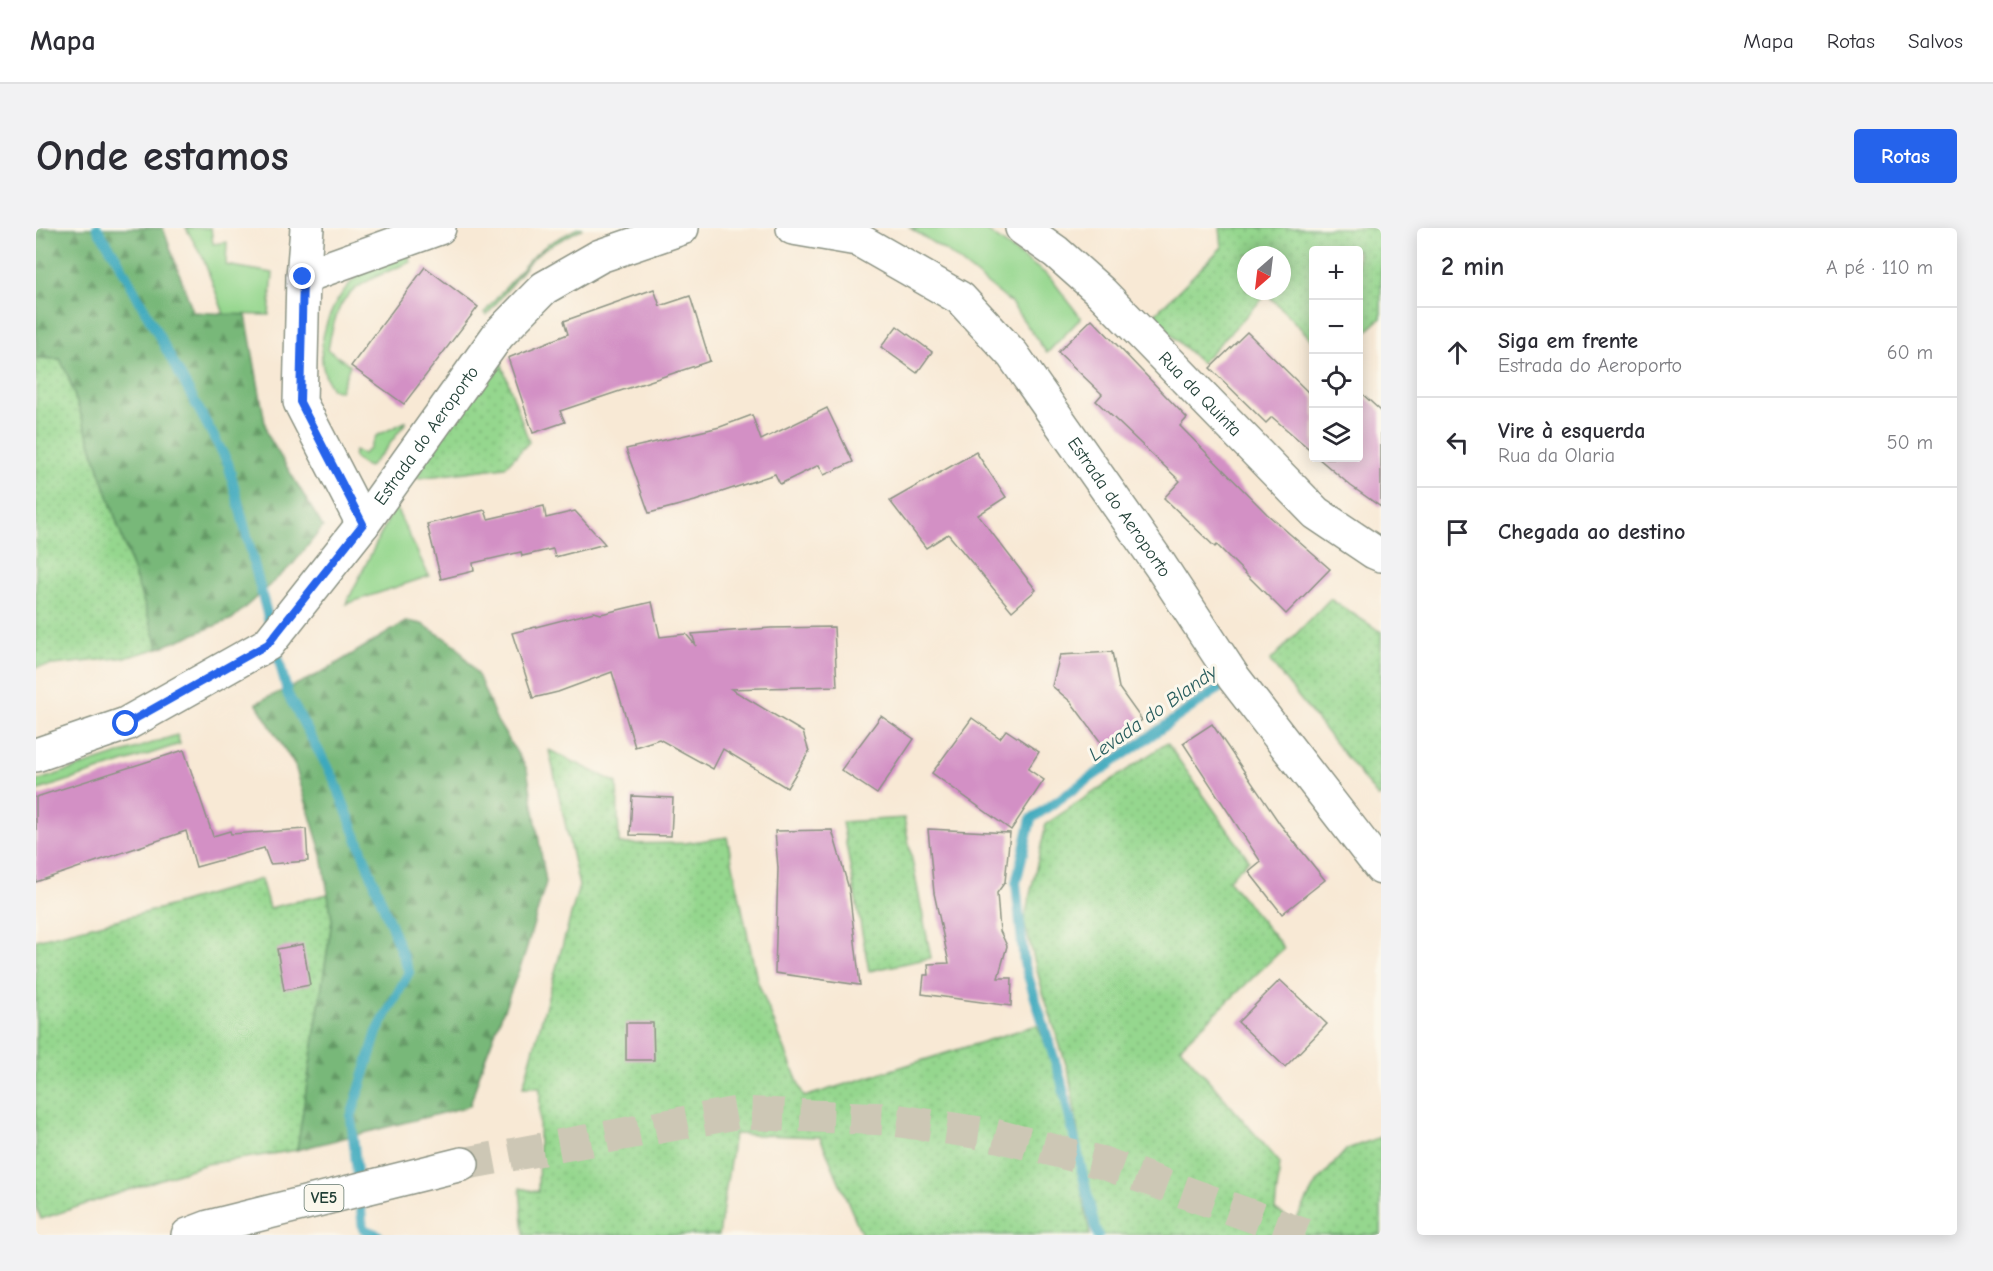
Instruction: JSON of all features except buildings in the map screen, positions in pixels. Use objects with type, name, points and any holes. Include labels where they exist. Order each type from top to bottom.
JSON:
[{"type":"main road","points":[[307,228],[303,277],[300,402],[363,524]]},
{"type":"main road","points":[[303,277],[439,228]]},
{"type":"main road","name":"Estrada do Aeroporto","points":[[36,755],[126,724],[268,644],[363,524],[498,335],[544,288],[600,256],[682,228]]},
{"type":"main road","name":"Estrada do Aeroporto","points":[[793,228],[857,239],[960,298],[1012,354],[1160,565],[1234,678],[1381,868]]},
{"type":"main road","name":"Rua da Quinta","points":[[1022,228],[1056,252],[1101,292],[1316,513],[1381,555]]},
{"type":"main road","name":"VE5","points":[[188,1235],[209,1227],[462,1164]]},
{"type":"green space","points":[[36,228],[163,228],[193,312],[246,315],[267,434],[323,527],[293,564],[232,619],[159,648],[68,376],[60,359],[36,358]]},
{"type":"green space","points":[[186,228],[211,228],[213,244],[227,242],[226,265],[273,273],[269,315],[224,314],[203,258]]},
{"type":"green space","points":[[578,228],[583,228],[544,249],[530,261],[487,315],[484,313],[531,258],[548,244]]},
{"type":"green space","points":[[910,228],[983,228],[1050,277],[1081,318],[1047,353],[1011,303],[949,253]]},
{"type":"green space","points":[[1220,228],[1381,228],[1381,318],[1363,334],[1363,246],[1309,246],[1309,337],[1273,300],[1291,300],[1291,246],[1237,246],[1237,300],[1261,300],[1201,363],[1152,317],[1222,247]]},
{"type":"green space","points":[[407,252],[411,262],[358,287],[350,293],[338,310],[328,350],[350,365],[340,391],[332,389],[325,374],[322,341],[333,309],[352,281],[364,270]]},
{"type":"green space","points":[[494,342],[529,442],[505,467],[403,480]]},
{"type":"green space","points":[[36,358],[60,359],[66,370],[159,648],[128,657],[36,667]]},
{"type":"green space","points":[[407,421],[369,467],[354,457],[355,451],[363,454],[369,449],[376,436]]},
{"type":"green space","points":[[395,506],[429,576],[346,604]]},
{"type":"green space","points":[[1330,599],[1381,632],[1381,796],[1378,797],[1270,661]]},
{"type":"green space","points":[[407,621],[422,624],[456,645],[479,677],[497,721],[527,769],[546,882],[524,957],[481,1069],[470,1106],[297,1150],[332,920],[322,855],[295,766],[256,703],[319,674]]},
{"type":"green space","points":[[177,735],[180,744],[36,791],[36,781]]},
{"type":"green space","points":[[1167,743],[1249,860],[1228,880],[1284,948],[1180,1047],[1280,1163],[1275,1210],[1295,1222],[1315,1185],[1347,1149],[1381,1137],[1381,1235],[1097,1235],[1069,1074],[1042,989],[1024,921],[1046,824]]},
{"type":"green space","points":[[549,750],[617,783],[619,844],[685,843],[727,837],[757,980],[804,1097],[1037,1025],[1061,1080],[1090,1235],[862,1235],[820,1137],[734,1134],[719,1235],[524,1235],[520,1188],[538,1192],[540,1087],[523,1087],[579,886]]},
{"type":"green space","points":[[904,818],[931,958],[869,971],[842,822]]},
{"type":"green space","points":[[261,879],[269,908],[328,894],[332,920],[297,1150],[206,1164],[41,1219],[36,1206],[36,940],[152,911]]},
{"type":"waterway","points":[[97,228],[116,257],[228,463],[288,695],[334,779],[409,972],[377,1032],[351,1117],[363,1229],[378,1235]]},
{"type":"waterway","name":"Levada do Blandy","points":[[1098,1235],[1061,1080],[1024,963],[1016,883],[1031,819],[1231,680]]},
{"type":"tunnel","points":[[462,1164],[736,1113],[887,1119],[994,1135],[1103,1163],[1305,1235]]},
{"type":"route","points":[[126,724],[268,644],[363,524],[300,402],[303,277]]}]
